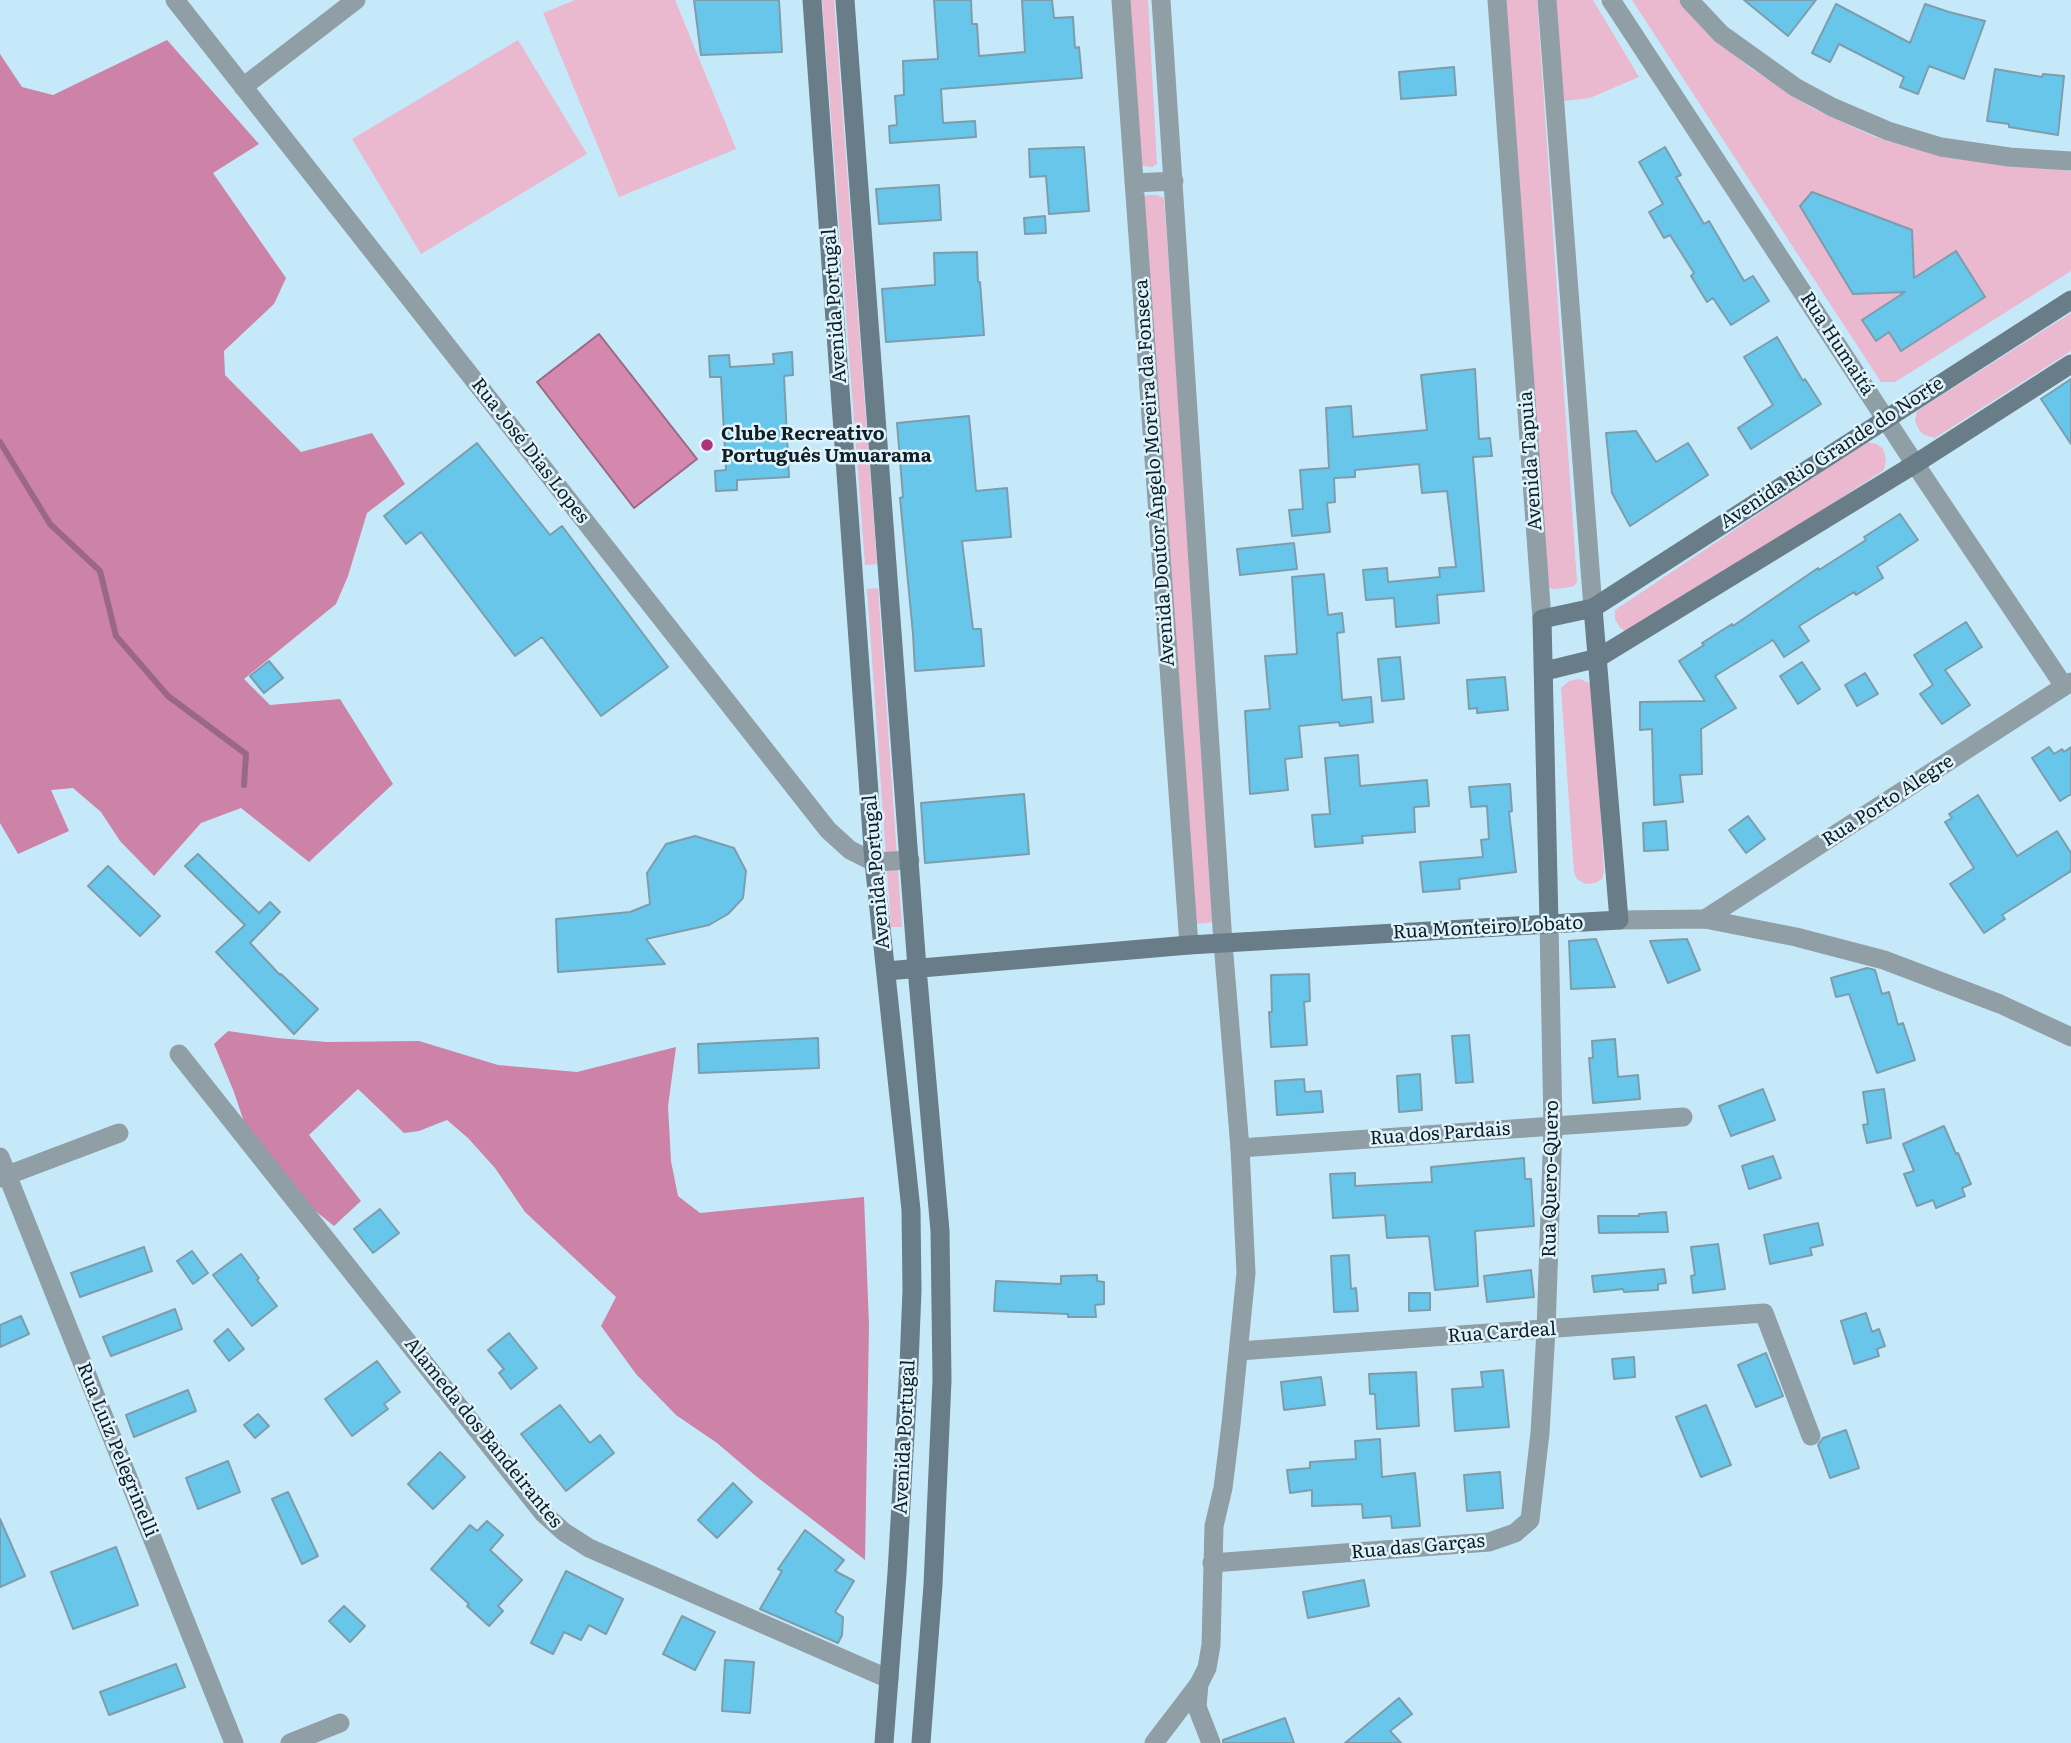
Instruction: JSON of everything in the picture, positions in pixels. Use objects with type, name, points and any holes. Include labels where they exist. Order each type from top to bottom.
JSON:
[{"type":"main road","name":"Avenida Portugal","points":[[812,0],[874,862],[911,1210],[912,1290],[898,1559],[884,1743]]},
{"type":"main road","name":"Avenida Portugal","points":[[845,0],[917,968],[940,1231],[942,1367],[933,1586],[921,1743]]},
{"type":"main road","points":[[832,270],[865,268]]},
{"type":"main road","name":"Avenida Rio Grande do Norte","points":[[1594,608],[2071,300]]},
{"type":"main road","points":[[1545,671],[1598,658],[1915,464],[2071,364]]},
{"type":"main road","points":[[855,578],[888,576]]},
{"type":"main road","points":[[1542,619],[1594,608],[1619,920]]},
{"type":"main road","name":"Avenida Tapuia","points":[[1542,619],[1549,924]]},
{"type":"main road","name":"Rua Monteiro Lobato","points":[[886,971],[1189,945],[1619,920]]},
{"type":"street","name":"Rua José Dias Lopes","points":[[175,0],[828,830],[850,850],[874,862]]},
{"type":"street","points":[[243,87],[356,0]]},
{"type":"street","name":"Avenida Doutor Ângelo Moreira da Fonseca","points":[[1121,0],[1189,945]]},
{"type":"street","name":"Avenida Doutor Ângelo Moreira da Fonseca","points":[[1161,0],[1223,943],[1240,1148],[1246,1273],[1223,1488],[1214,1526],[1211,1646],[1207,1668],[1199,1684]]},
{"type":"street","name":"Avenida Tapuia","points":[[1497,0],[1542,619]]},
{"type":"street","points":[[1547,0],[1594,608]]},
{"type":"street","name":"Rua Humaitá","points":[[1611,0],[1915,464],[2068,684]]},
{"type":"street","points":[[1689,0],[1721,34],[1795,87],[1832,107],[1888,131],[1941,147],[2009,157],[2071,161]]},
{"type":"street","points":[[1134,183],[1174,181]]},
{"type":"street","name":"Rua Porto Alegre","points":[[1705,919],[2068,684]]},
{"type":"street","points":[[874,862],[910,860]]},
{"type":"street","name":"Rua Monteiro Lobato","points":[[1619,920],[1705,919],[1796,937],[1884,960],[2000,1004],[2071,1037]]},
{"type":"street","name":"Rua Quero-Quero","points":[[1540,1433],[1553,1126],[1549,924]]},
{"type":"street","name":"Alameda dos Bandeirantes","points":[[179,1054],[544,1514],[564,1532],[589,1548],[889,1679]]},
{"type":"street","name":"Rua dos Pardais","points":[[1240,1148],[1683,1117]]},
{"type":"street","points":[[2,1170],[119,1133]]},
{"type":"street","name":"Rua Luiz Pelegrinelli","points":[[2,1170],[234,1743]]},
{"type":"street","name":"Rua Cardeal","points":[[1239,1351],[1764,1313],[1811,1436]]},
{"type":"street","name":"Rua das Garças","points":[[1212,1563],[1489,1542],[1515,1533],[1530,1520],[1540,1433]]},
{"type":"street","points":[[1199,1684],[1197,1707],[1211,1743]]},
{"type":"street","points":[[1154,1743],[1199,1684]]},
{"type":"street","points":[[290,1743],[340,1723]]},
{"type":"shaded area","points":[[575,0],[675,0],[736,149],[619,197],[543,13]]},
{"type":"shaded area","points":[[822,0],[834,0],[877,564],[865,565]]},
{"type":"shaded area","points":[[1127,0],[1148,0],[1157,164],[1152,167],[1138,165]]},
{"type":"shaded area","points":[[1504,0],[1537,0],[1577,582],[1574,586],[1565,588],[1553,589],[1543,585]]},
{"type":"shaded area","points":[[1555,0],[1593,0],[1639,77],[1590,98],[1564,101]]},
{"type":"shaded area","points":[[1632,0],[1679,0],[1712,35],[1749,67],[1812,108],[1875,137],[1948,158],[2071,171],[2071,271],[1895,382],[1881,382]]},
{"type":"shaded area","points":[[167,40],[259,144],[213,173],[286,278],[274,304],[224,351],[225,375],[301,452],[372,433],[405,484],[367,513],[348,576],[336,604],[244,679],[270,705],[340,699],[393,784],[309,862],[241,808],[201,823],[154,876],[120,841],[101,812],[73,788],[51,790],[69,831],[18,854],[0,823],[0,54],[22,87],[53,95]]},
{"type":"shaded area","points":[[518,40],[587,154],[421,254],[352,139]]},
{"type":"shaded area","points":[[1147,195],[1164,198],[1215,922],[1195,924],[1140,199]]},
{"type":"shaded area","points":[[2071,313],[2071,351],[1935,438],[1924,435],[1919,430],[1915,421],[1917,411]]},
{"type":"shaded area","points":[[599,334],[697,459],[634,508],[537,382]]},
{"type":"shaded area","points":[[1866,442],[1877,444],[1883,449],[1886,459],[1884,470],[1632,634],[1620,628],[1615,619],[1615,610]]},
{"type":"shaded area","points":[[878,588],[902,927],[891,927],[867,589]]},
{"type":"shaded area","points":[[1580,679],[1589,683],[1593,690],[1604,872],[1602,879],[1585,884],[1577,879],[1574,873],[1561,688],[1569,681]]},
{"type":"shaded area","points":[[228,1031],[327,1042],[419,1041],[498,1065],[577,1072],[676,1047],[668,1106],[671,1161],[678,1196],[700,1213],[864,1197],[869,1325],[865,1560],[717,1443],[676,1415],[636,1374],[601,1326],[616,1297],[525,1212],[495,1168],[468,1138],[447,1120],[419,1131],[404,1133],[358,1089],[309,1135],[361,1201],[334,1226],[313,1209],[247,1131],[214,1044]]},
{"type":"building","points":[[694,0],[779,0],[782,52],[701,55]]},
{"type":"building","points":[[934,0],[971,0],[972,24],[977,24],[979,56],[1025,52],[1022,0],[1052,0],[1054,18],[1073,17],[1075,48],[1079,47],[1082,78],[941,89],[943,123],[975,121],[976,137],[890,143],[889,126],[897,125],[895,96],[904,95],[903,61],[938,59]]},
{"type":"building","points":[[1744,0],[1816,0],[1788,36]]},
{"type":"building","points":[[1836,4],[1910,43],[1925,4],[1985,21],[1964,79],[1929,66],[1918,94],[1900,87],[1904,77],[1839,44],[1830,62],[1812,53]]},
{"type":"building","points":[[1454,67],[1456,95],[1401,99],[1399,72]]},
{"type":"building","points":[[1995,69],[2042,77],[2043,74],[2064,76],[2058,135],[1987,121]]},
{"type":"building","points":[[1084,147],[1089,211],[1049,214],[1046,176],[1030,177],[1029,149]]},
{"type":"building","points":[[1665,147],[1681,175],[1676,177],[1704,224],[1709,221],[1744,281],[1753,276],[1769,301],[1731,325],[1713,298],[1707,302],[1691,276],[1694,273],[1670,235],[1664,238],[1649,212],[1663,204],[1639,162]]},
{"type":"building","points":[[939,185],[941,220],[879,224],[876,189]]},
{"type":"building","points":[[1812,192],[1912,230],[1914,278],[1956,251],[1985,297],[1901,351],[1889,332],[1876,341],[1862,320],[1905,292],[1853,294],[1800,206]]},
{"type":"building","points":[[1045,216],[1046,233],[1025,234],[1024,218]]},
{"type":"building","points":[[977,252],[984,335],[886,342],[882,289],[935,285],[934,253]]},
{"type":"building","points":[[1777,337],[1803,381],[1805,379],[1821,404],[1751,449],[1738,428],[1773,405],[1744,357]]},
{"type":"building","points":[[792,352],[793,375],[784,376],[789,477],[737,480],[737,490],[716,491],[715,471],[726,470],[721,377],[710,377],[709,356],[729,355],[730,367],[774,364],[773,354]]},
{"type":"building","points":[[1475,369],[1479,439],[1490,438],[1492,456],[1473,457],[1484,591],[1437,595],[1439,623],[1396,627],[1394,598],[1366,600],[1363,570],[1387,568],[1388,582],[1440,577],[1439,568],[1456,567],[1447,491],[1422,493],[1419,464],[1355,470],[1355,477],[1334,478],[1335,502],[1327,503],[1330,532],[1292,536],[1289,510],[1303,509],[1300,470],[1329,468],[1326,408],[1351,406],[1353,437],[1427,430],[1421,375]]},
{"type":"building","points":[[2071,379],[2071,444],[2041,399]]},
{"type":"building","points":[[969,416],[976,491],[1007,488],[1011,537],[962,541],[973,629],[981,629],[984,666],[915,671],[900,498],[903,497],[897,423]]},
{"type":"building","points":[[1636,431],[1656,462],[1688,443],[1708,475],[1630,526],[1612,493],[1606,433]]},
{"type":"building","points":[[477,443],[550,535],[562,526],[668,667],[601,716],[542,637],[515,656],[421,532],[406,544],[384,516]]},
{"type":"building","points":[[1900,514],[1918,540],[1877,567],[1883,578],[1856,595],[1854,592],[1799,626],[1809,641],[1784,657],[1773,640],[1715,676],[1736,708],[1701,729],[1702,774],[1680,775],[1683,802],[1654,805],[1652,729],[1640,730],[1640,702],[1705,701],[1679,661],[1704,645],[1702,643],[1866,540],[1864,537]]},
{"type":"building","points":[[1294,543],[1297,569],[1240,575],[1237,549]]},
{"type":"building","points":[[1324,574],[1328,615],[1342,613],[1344,632],[1337,633],[1342,700],[1371,697],[1373,722],[1340,726],[1339,722],[1299,726],[1302,757],[1285,759],[1288,790],[1250,794],[1245,711],[1270,709],[1265,656],[1297,654],[1292,577]]},
{"type":"building","points":[[1966,622],[1982,647],[1945,670],[1970,705],[1942,724],[1920,694],[1933,685],[1914,655]]},
{"type":"building","points":[[1400,657],[1404,699],[1382,701],[1378,659]]},
{"type":"building","points":[[269,661],[283,678],[264,693],[250,676]]},
{"type":"building","points":[[1802,662],[1820,689],[1798,704],[1780,676]]},
{"type":"building","points":[[1865,673],[1878,694],[1857,706],[1845,685]]},
{"type":"building","points":[[1505,677],[1508,710],[1477,713],[1477,708],[1469,709],[1467,680]]},
{"type":"building","points":[[2049,747],[2054,754],[2071,747],[2071,794],[2060,801],[2032,758]]},
{"type":"building","points":[[1358,755],[1360,786],[1427,780],[1429,806],[1414,807],[1415,832],[1362,836],[1363,843],[1315,847],[1312,815],[1330,814],[1325,758]]},
{"type":"building","points":[[1510,784],[1512,811],[1509,812],[1516,872],[1459,879],[1460,889],[1423,892],[1420,862],[1483,857],[1481,840],[1489,839],[1487,806],[1471,807],[1469,787]]},
{"type":"building","points":[[1024,794],[1029,854],[925,863],[921,803]]},
{"type":"building","points":[[1978,795],[2017,856],[2057,831],[2071,853],[2071,871],[2002,915],[2005,919],[1984,933],[1950,884],[1974,868],[1945,822],[1952,818],[1949,814]]},
{"type":"building","points":[[1748,816],[1765,839],[1746,853],[1729,830]]},
{"type":"building","points":[[1666,821],[1668,850],[1644,851],[1643,823]]},
{"type":"building","points":[[695,836],[734,848],[746,871],[743,898],[728,914],[709,925],[646,939],[665,964],[558,972],[556,919],[630,912],[650,904],[647,873],[666,844]]},
{"type":"building","points":[[198,854],[259,913],[270,902],[280,912],[250,943],[318,1009],[294,1034],[216,952],[245,925],[185,866]]},
{"type":"building","points":[[108,866],[160,916],[140,936],[88,886]]},
{"type":"building","points":[[1596,939],[1615,987],[1571,989],[1569,941]]},
{"type":"building","points":[[1687,939],[1700,970],[1668,983],[1650,941]]},
{"type":"building","points":[[1867,968],[1875,970],[1882,994],[1889,992],[1898,1025],[1903,1023],[1915,1060],[1877,1073],[1849,994],[1836,997],[1831,978]]},
{"type":"building","points":[[1309,974],[1310,1001],[1304,1002],[1307,1045],[1271,1047],[1271,975]]},
{"type":"building","points":[[1469,1035],[1473,1082],[1456,1083],[1452,1036]]},
{"type":"building","points":[[818,1038],[819,1068],[699,1073],[698,1044]]},
{"type":"building","points":[[1615,1039],[1618,1077],[1638,1075],[1640,1099],[1593,1103],[1589,1058],[1593,1058],[1592,1041]]},
{"type":"building","points":[[1420,1074],[1422,1110],[1399,1112],[1397,1076]]},
{"type":"building","points":[[1304,1079],[1305,1092],[1321,1091],[1323,1112],[1277,1115],[1275,1081]]},
{"type":"building","points":[[1763,1089],[1775,1120],[1731,1136],[1719,1106]]},
{"type":"building","points":[[1884,1089],[1891,1138],[1867,1143],[1863,1125],[1868,1124],[1863,1092]]},
{"type":"building","points":[[1944,1126],[1971,1184],[1962,1188],[1965,1196],[1936,1208],[1933,1200],[1917,1206],[1904,1174],[1914,1171],[1903,1144]]},
{"type":"building","points":[[1773,1156],[1781,1178],[1749,1189],[1742,1166]]},
{"type":"building","points":[[1524,1158],[1525,1179],[1531,1179],[1534,1226],[1475,1231],[1478,1286],[1435,1290],[1429,1236],[1387,1238],[1385,1215],[1333,1218],[1330,1174],[1355,1173],[1355,1186],[1432,1182],[1431,1167]]},
{"type":"building","points":[[380,1209],[399,1233],[373,1253],[354,1229]]},
{"type":"building","points":[[1666,1212],[1668,1232],[1599,1233],[1598,1216],[1639,1216]]},
{"type":"building","points":[[1818,1223],[1823,1245],[1810,1248],[1812,1255],[1770,1264],[1764,1235]]},
{"type":"building","points":[[1718,1244],[1725,1289],[1693,1293],[1691,1276],[1695,1275],[1691,1247]]},
{"type":"building","points":[[144,1247],[152,1271],[80,1297],[71,1273]]},
{"type":"building","points":[[192,1251],[208,1273],[193,1284],[177,1261]]},
{"type":"building","points":[[241,1254],[277,1306],[252,1326],[213,1275]]},
{"type":"building","points":[[1349,1255],[1351,1289],[1356,1288],[1358,1311],[1334,1312],[1331,1256]]},
{"type":"building","points":[[1664,1269],[1666,1283],[1658,1284],[1658,1290],[1594,1292],[1592,1276]]},
{"type":"building","points":[[1531,1270],[1534,1297],[1487,1302],[1484,1276]]},
{"type":"building","points":[[1097,1275],[1097,1281],[1104,1282],[1104,1304],[1095,1305],[1096,1317],[994,1311],[996,1281],[1061,1284],[1061,1276]]},
{"type":"building","points":[[1409,1293],[1430,1293],[1430,1310],[1409,1311]]},
{"type":"building","points":[[175,1309],[182,1329],[111,1356],[103,1337]]},
{"type":"building","points":[[1866,1313],[1872,1332],[1879,1329],[1885,1346],[1877,1349],[1879,1356],[1854,1364],[1841,1321]]},
{"type":"building","points":[[21,1316],[29,1334],[0,1347],[0,1325]]},
{"type":"building","points":[[228,1329],[244,1349],[229,1361],[214,1341]]},
{"type":"building","points":[[509,1333],[537,1368],[511,1389],[499,1373],[504,1369],[488,1350]]},
{"type":"building","points":[[1766,1353],[1783,1396],[1756,1407],[1738,1365]]},
{"type":"building","points":[[1634,1357],[1635,1377],[1614,1379],[1612,1359]]},
{"type":"building","points":[[377,1361],[400,1392],[384,1404],[388,1409],[352,1436],[325,1399]]},
{"type":"building","points":[[1503,1370],[1509,1427],[1455,1431],[1452,1389],[1483,1387],[1481,1372]]},
{"type":"building","points":[[1416,1372],[1419,1426],[1377,1429],[1375,1394],[1370,1394],[1369,1374]]},
{"type":"building","points":[[1321,1377],[1325,1405],[1284,1410],[1281,1382]]},
{"type":"building","points":[[188,1390],[196,1411],[134,1437],[126,1415]]},
{"type":"building","points":[[560,1405],[590,1443],[600,1435],[614,1453],[566,1491],[521,1434]]},
{"type":"building","points":[[1706,1405],[1731,1465],[1701,1477],[1676,1417]]},
{"type":"building","points":[[258,1414],[269,1426],[255,1438],[244,1425]]},
{"type":"building","points":[[1846,1430],[1859,1468],[1830,1478],[1818,1445],[1823,1438]]},
{"type":"building","points":[[1380,1439],[1382,1477],[1415,1473],[1420,1526],[1392,1528],[1391,1516],[1363,1518],[1362,1504],[1312,1506],[1312,1490],[1290,1493],[1287,1470],[1310,1468],[1310,1462],[1356,1459],[1355,1441]]},
{"type":"building","points":[[440,1452],[465,1477],[433,1509],[408,1484]]},
{"type":"building","points":[[228,1461],[240,1492],[198,1509],[186,1478]]},
{"type":"building","points":[[1500,1472],[1503,1508],[1467,1511],[1464,1475]]},
{"type":"building","points":[[733,1483],[752,1502],[717,1538],[698,1520]]},
{"type":"building","points":[[288,1492],[318,1556],[302,1564],[272,1499]]},
{"type":"building","points":[[0,1519],[25,1576],[0,1587]]},
{"type":"building","points":[[487,1521],[503,1535],[490,1550],[522,1580],[498,1606],[503,1611],[489,1626],[431,1569],[470,1525],[477,1531]]},
{"type":"building","points":[[805,1530],[844,1560],[835,1571],[854,1581],[835,1612],[843,1617],[842,1635],[838,1643],[760,1609],[782,1571],[778,1569]]},
{"type":"building","points":[[116,1547],[138,1605],[73,1629],[51,1572]]},
{"type":"building","points":[[566,1571],[623,1599],[606,1634],[589,1625],[581,1640],[564,1632],[553,1654],[531,1643]]},
{"type":"building","points":[[1364,1580],[1369,1606],[1308,1618],[1303,1592]]},
{"type":"building","points":[[344,1606],[365,1626],[350,1642],[329,1621]]},
{"type":"building","points":[[682,1616],[715,1632],[695,1670],[663,1654]]},
{"type":"building","points":[[725,1660],[754,1662],[750,1713],[722,1711]]},
{"type":"building","points":[[176,1664],[185,1687],[109,1715],[100,1692]]},
{"type":"building","points":[[1399,1698],[1412,1714],[1390,1731],[1401,1743],[1345,1743]]},
{"type":"building","points":[[1285,1718],[1294,1743],[1223,1743],[1223,1740]]},
{"type":"waterway","points":[[0,442],[50,524],[100,571],[116,636],[168,696],[246,754],[244,785]]},
{"type":"place","name":"Clube Recreativo Português Umuarama","points":[[707,445]]}]
